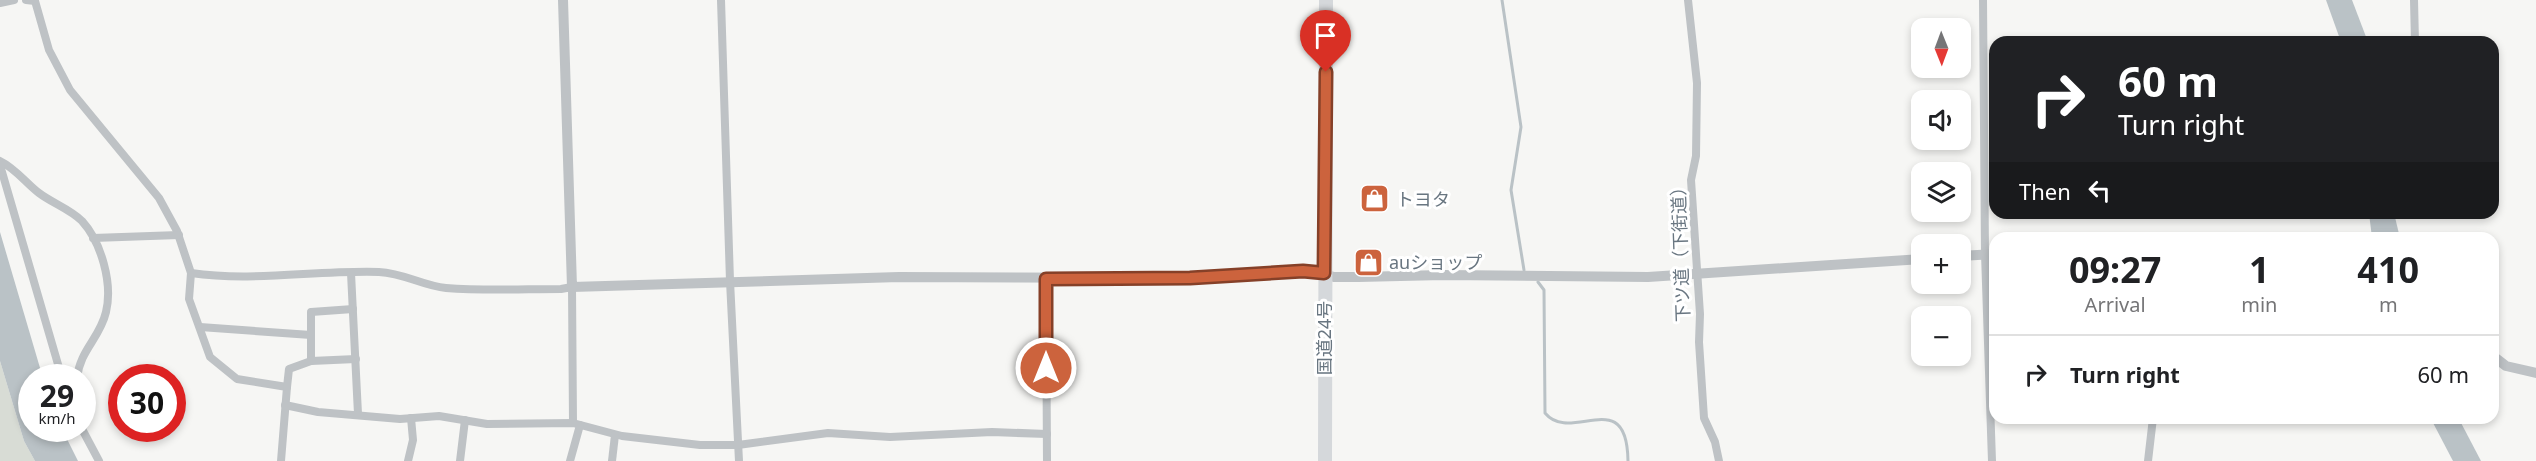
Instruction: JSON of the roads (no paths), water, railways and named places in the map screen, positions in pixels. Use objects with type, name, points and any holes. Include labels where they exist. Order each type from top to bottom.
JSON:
[{"type":"highway","name":"国道24号","points":[[1325,461],[1326,0]]},
{"type":"street","points":[[0,3],[14,0]]},
{"type":"street","points":[[26,0],[35,1],[49,50],[70,90],[159,198],[179,236],[191,273],[189,299],[210,357],[237,379],[287,387]]},
{"type":"street","points":[[562,0],[577,424],[570,461]]},
{"type":"street","points":[[721,0],[730,281],[739,461]]},
{"type":"street","name":"下ツ道（下街道）","points":[[1688,0],[1697,83],[1696,156],[1691,180],[1704,418],[1715,442],[1719,461]]},
{"type":"street","points":[[1983,0],[1989,218]]},
{"type":"street","points":[[2414,0],[2415,36]]},
{"type":"street","points":[[0,163],[81,220],[93,238],[105,271],[107,308],[97,336],[81,357],[80,364]]},
{"type":"street","points":[[0,163],[58,364]]},
{"type":"street","points":[[93,238],[179,236]]},
{"type":"street","points":[[1971,255],[1989,254]]},
{"type":"street","points":[[191,273],[238,278],[266,274],[393,273],[446,288],[561,289],[730,281],[947,277],[1190,278],[1303,271],[1324,273],[1334,277],[1697,276],[1911,260]]},
{"type":"street","points":[[351,273],[358,414]]},
{"type":"street","points":[[1046,279],[1047,461]]},
{"type":"street","points":[[311,361],[311,312],[353,309]]},
{"type":"street","points":[[200,327],[311,335]]},
{"type":"street","points":[[281,461],[289,369],[311,361],[356,359]]},
{"type":"street","points":[[2499,361],[2506,366],[2536,373]]},
{"type":"street","points":[[285,405],[318,412],[411,418],[439,416],[507,425],[577,424],[615,435],[700,445],[738,445],[828,433],[890,437],[992,432],[1047,434]]},
{"type":"street","points":[[408,461],[413,440],[411,418]]},
{"type":"street","points":[[460,461],[465,420]]},
{"type":"street","points":[[1992,424],[1992,461]]},
{"type":"street","points":[[2148,461],[2152,424]]},
{"type":"street","points":[[612,461],[615,435]]},
{"type":"street","points":[[89,442],[99,461]]},
{"type":"waterway","points":[[1502,0],[1521,127],[1511,190],[1524,270]]},
{"type":"waterway","points":[[1538,282],[1544,290],[1545,413],[1556,421],[1569,423],[1608,420],[1618,425],[1625,438],[1628,461]]},
{"type":"place","name":"トヨタ","points":[[1375,199]]},
{"type":"place","name":"auショップ","points":[[1368,262]]}]
